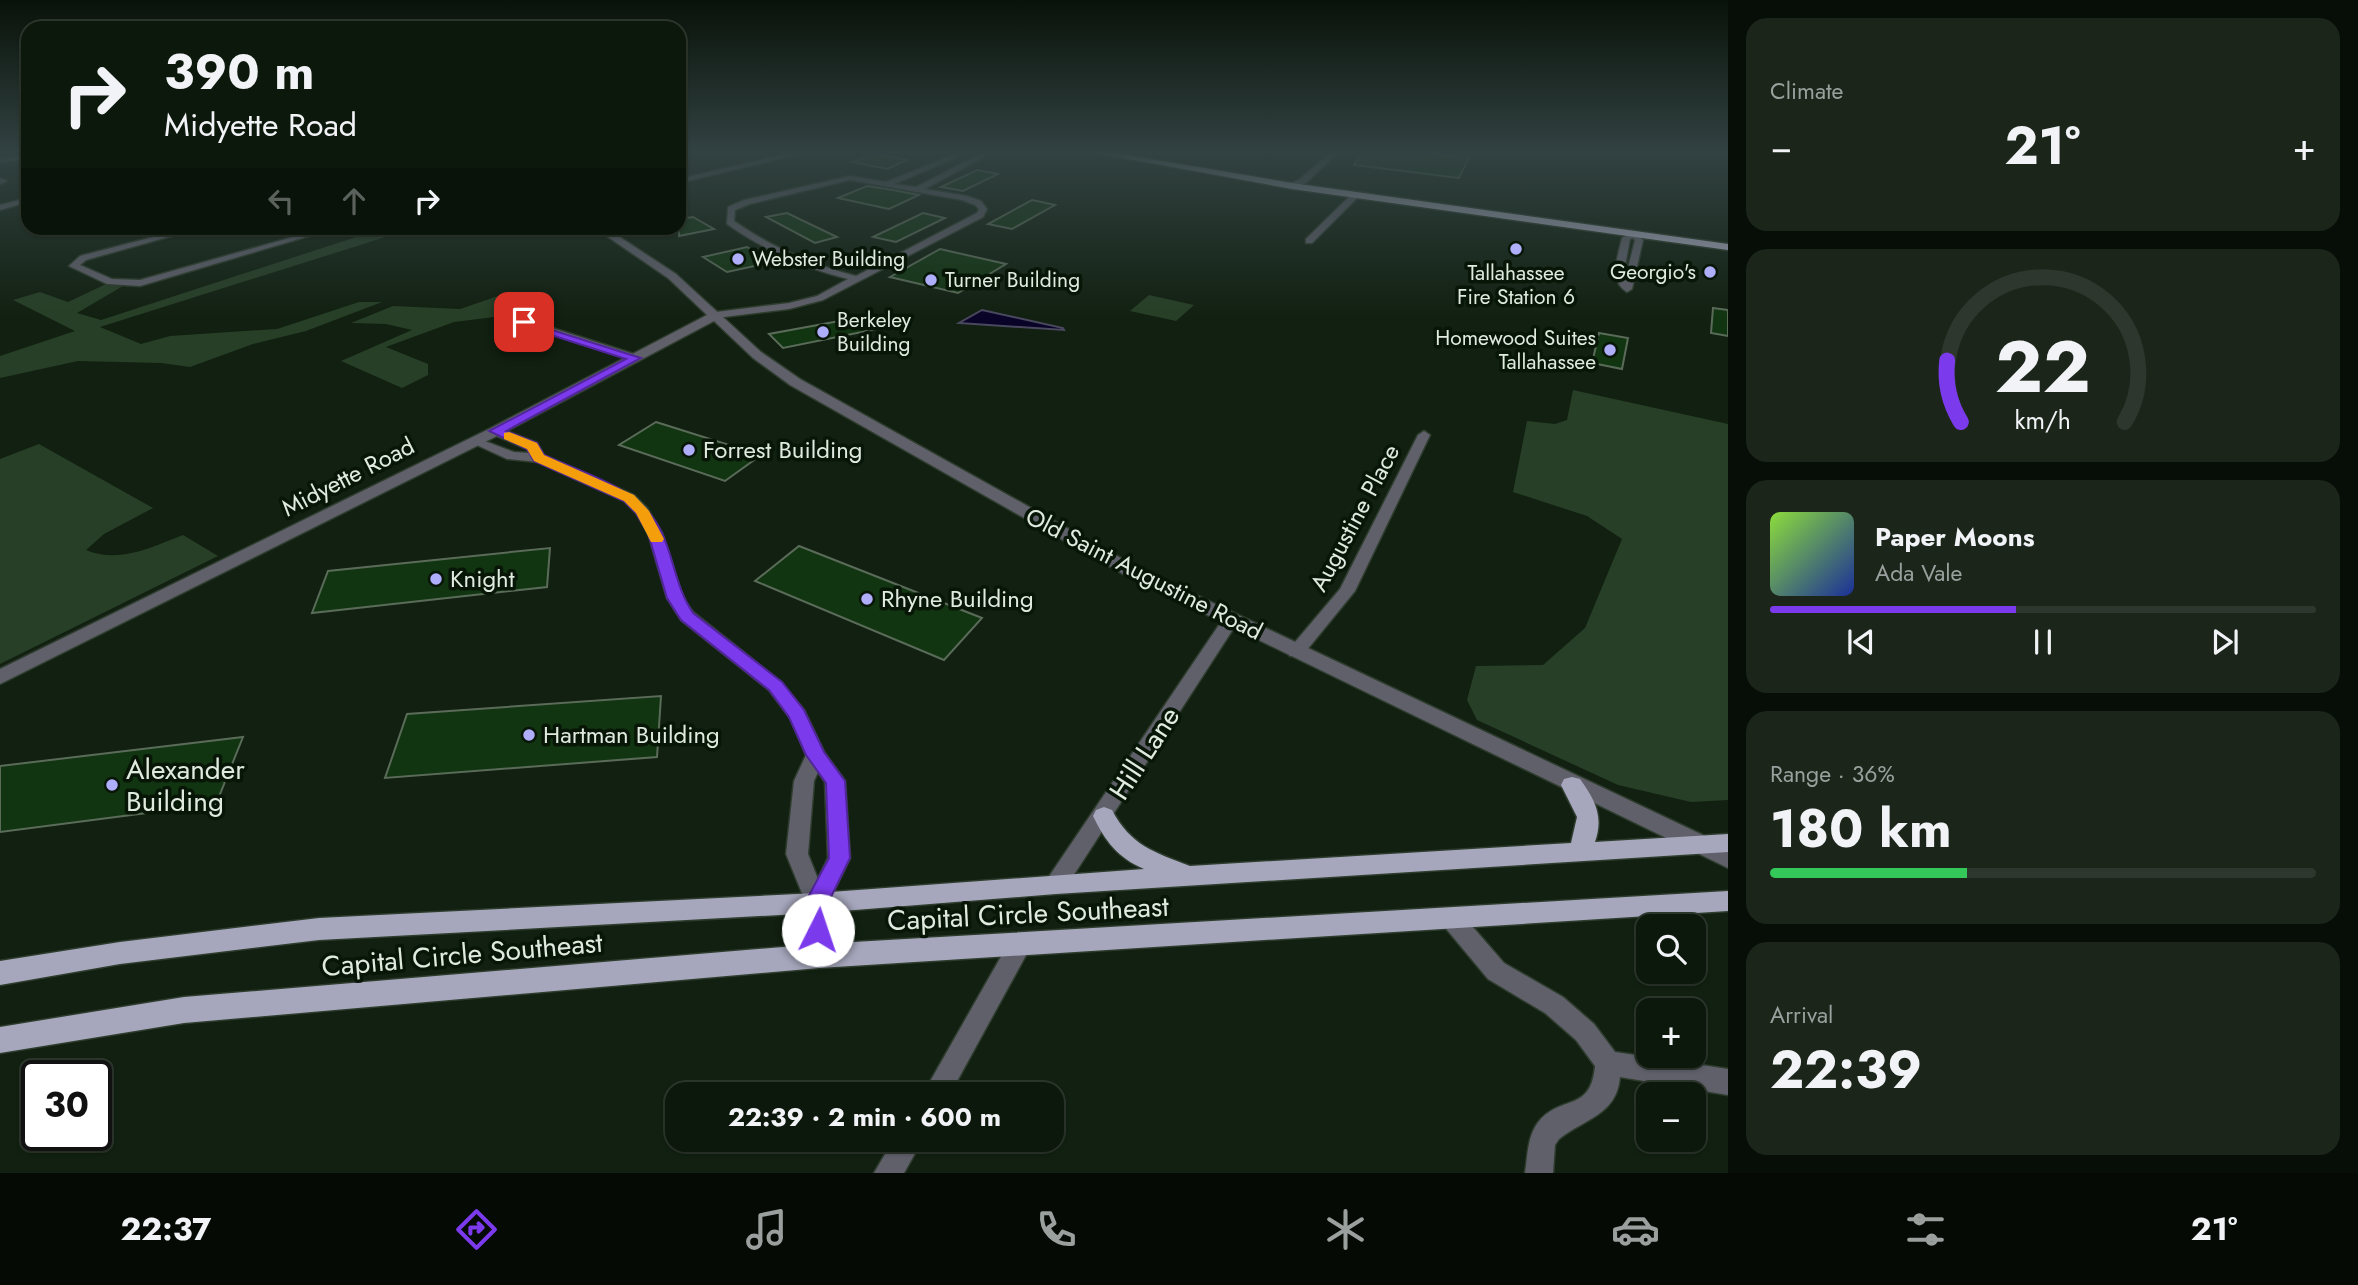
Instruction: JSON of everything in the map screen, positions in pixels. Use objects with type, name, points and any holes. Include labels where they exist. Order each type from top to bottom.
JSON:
[{"type":"main road","points":[[1444,207],[1728,244]]},
{"type":"main road","points":[[1477,207],[1494,214],[1532,215]]},
{"type":"main road","points":[[1477,207],[1634,231]]},
{"type":"main road","points":[[1572,785],[1585,803],[1590,820],[1578,852]]},
{"type":"main road","points":[[1104,816],[1115,840],[1132,852],[1188,876]]},
{"type":"main road","name":"Capital Circle Southeast","points":[[0,972],[120,953],[319,929],[817,903],[1056,884],[1728,843]]},
{"type":"main road","name":"Capital Circle Southeast","points":[[0,1040],[184,1010],[819,956],[1728,901]]},
{"type":"street","points":[[736,207],[729,214],[733,224],[801,261],[858,279]]},
{"type":"street","points":[[716,315],[799,304],[827,296],[980,215],[984,209],[982,207]]},
{"type":"street","points":[[1309,241],[1344,207]]},
{"type":"street","points":[[1634,231],[1639,240],[1627,289],[1619,272],[1626,238],[1634,231]]},
{"type":"street","points":[[172,235],[74,263],[76,267],[94,276],[120,284],[140,283],[308,235]]},
{"type":"street","name":"Old Saint Augustine Road","points":[[610,235],[672,276],[757,355],[816,394],[1062,534],[1296,652],[1728,858]]},
{"type":"street","name":"Midyette Road","points":[[0,677],[496,431],[716,315]]},
{"type":"street","points":[[524,322],[636,358]]},
{"type":"street","points":[[496,431],[533,446],[538,458]]},
{"type":"street","name":"Augustine Place","points":[[1296,652],[1347,591],[1424,435]]},
{"type":"street","points":[[474,441],[512,456],[538,458],[629,498],[642,511],[655,533],[675,598],[687,617],[775,686],[798,715],[816,755],[835,781],[839,858],[817,903]]},
{"type":"street","name":"Hill Lane","points":[[1056,884],[1104,816],[1231,620]]},
{"type":"street","points":[[816,755],[804,781],[797,854],[817,903],[819,956]]},
{"type":"street","points":[[1451,918],[1496,971],[1554,1005],[1585,1032],[1608,1063],[1728,1082]]},
{"type":"street","points":[[943,1082],[1019,946]]},
{"type":"street","points":[[1539,1173],[1544,1139],[1556,1125],[1596,1104],[1604,1091],[1608,1063]]},
{"type":"street","points":[[888,1173],[901,1152]]},
{"type":"green space","points":[[362,235],[392,235],[100,327],[141,344],[170,336],[277,329],[359,302],[382,302],[306,331],[253,344],[190,367],[161,363],[78,361],[0,378],[0,356],[75,331],[13,300],[40,292],[68,302],[106,284],[123,286],[77,313],[101,320]]},
{"type":"green space","points":[[1149,295],[1194,305],[1176,321],[1130,311]]},
{"type":"green space","points":[[498,296],[532,297],[550,304],[546,311],[527,307],[502,316],[454,322],[386,347],[428,364],[428,375],[402,388],[341,361],[412,330],[386,324],[351,323],[393,306],[460,309]]},
{"type":"green space","points":[[1573,390],[1728,424],[1728,800],[1691,802],[1618,785],[1477,720],[1467,700],[1476,666],[1543,665],[1585,628],[1622,539],[1587,516],[1513,492],[1527,421],[1555,424],[1567,420]]},
{"type":"green space","points":[[39,444],[153,508],[104,534],[86,550],[98,554],[123,555],[183,535],[218,556],[0,664],[0,459]]},
{"type":"shaded area","points":[[982,310],[1063,328],[1064,330],[959,323]]},
{"type":"building","points":[[1020,207],[1052,207],[1012,229],[988,224]]},
{"type":"building","points":[[787,213],[837,237],[815,243],[766,217]]},
{"type":"building","points":[[923,213],[945,218],[896,242],[873,237]]},
{"type":"building","points":[[693,217],[714,229],[686,235],[686,218]]},
{"type":"building","name":"Webster Building","points":[[747,247],[773,262],[727,272],[703,257]]},
{"type":"building","points":[[940,249],[1006,264],[958,293],[890,277]]},
{"type":"building","points":[[1713,308],[1728,310],[1728,336],[1711,333]]},
{"type":"building","name":"Berkeley Building","points":[[861,317],[877,329],[783,348],[769,334]]},
{"type":"building","name":"Homewood Suites Tallahassee","points":[[1599,333],[1628,338],[1622,369],[1592,363]]},
{"type":"building","name":"Forrest Building","points":[[656,422],[761,455],[725,481],[619,445]]},
{"type":"building","name":"Rhyne Building","points":[[799,546],[982,618],[944,660],[755,581]]},
{"type":"building","name":"Knight","points":[[550,548],[547,587],[312,613],[328,571]]},
{"type":"building","name":"Hartman Building","points":[[661,696],[657,757],[385,778],[407,714]]},
{"type":"building","name":"Alexander Building","points":[[243,737],[216,804],[0,832],[0,766]]},
{"type":"slow traffic","points":[[509,436],[533,446],[538,458],[629,498],[642,511],[656,539]]},
{"type":"place","name":"Tallahassee Fire Station 6","points":[[1516,249]]},
{"type":"place","name":"Webster Building","points":[[738,259]]},
{"type":"place","name":"Georgio's","points":[[1710,272]]},
{"type":"place","name":"Turner Building","points":[[931,280]]},
{"type":"place","name":"Berkeley Building","points":[[823,332]]},
{"type":"place","name":"Homewood Suites Tallahassee","points":[[1610,350]]},
{"type":"place","name":"Forrest Building","points":[[689,450]]},
{"type":"place","name":"Knight","points":[[436,579]]},
{"type":"place","name":"Rhyne Building","points":[[867,599]]},
{"type":"place","name":"Hartman Building","points":[[529,735]]},
{"type":"place","name":"Alexander Building","points":[[112,785]]},
{"type":"route","points":[[524,322],[636,358],[496,431],[533,446],[538,458],[629,498],[642,511],[655,533],[660,557],[675,598],[687,617],[775,686],[798,715],[816,755],[835,781],[839,858],[817,903],[818,930]]}]
